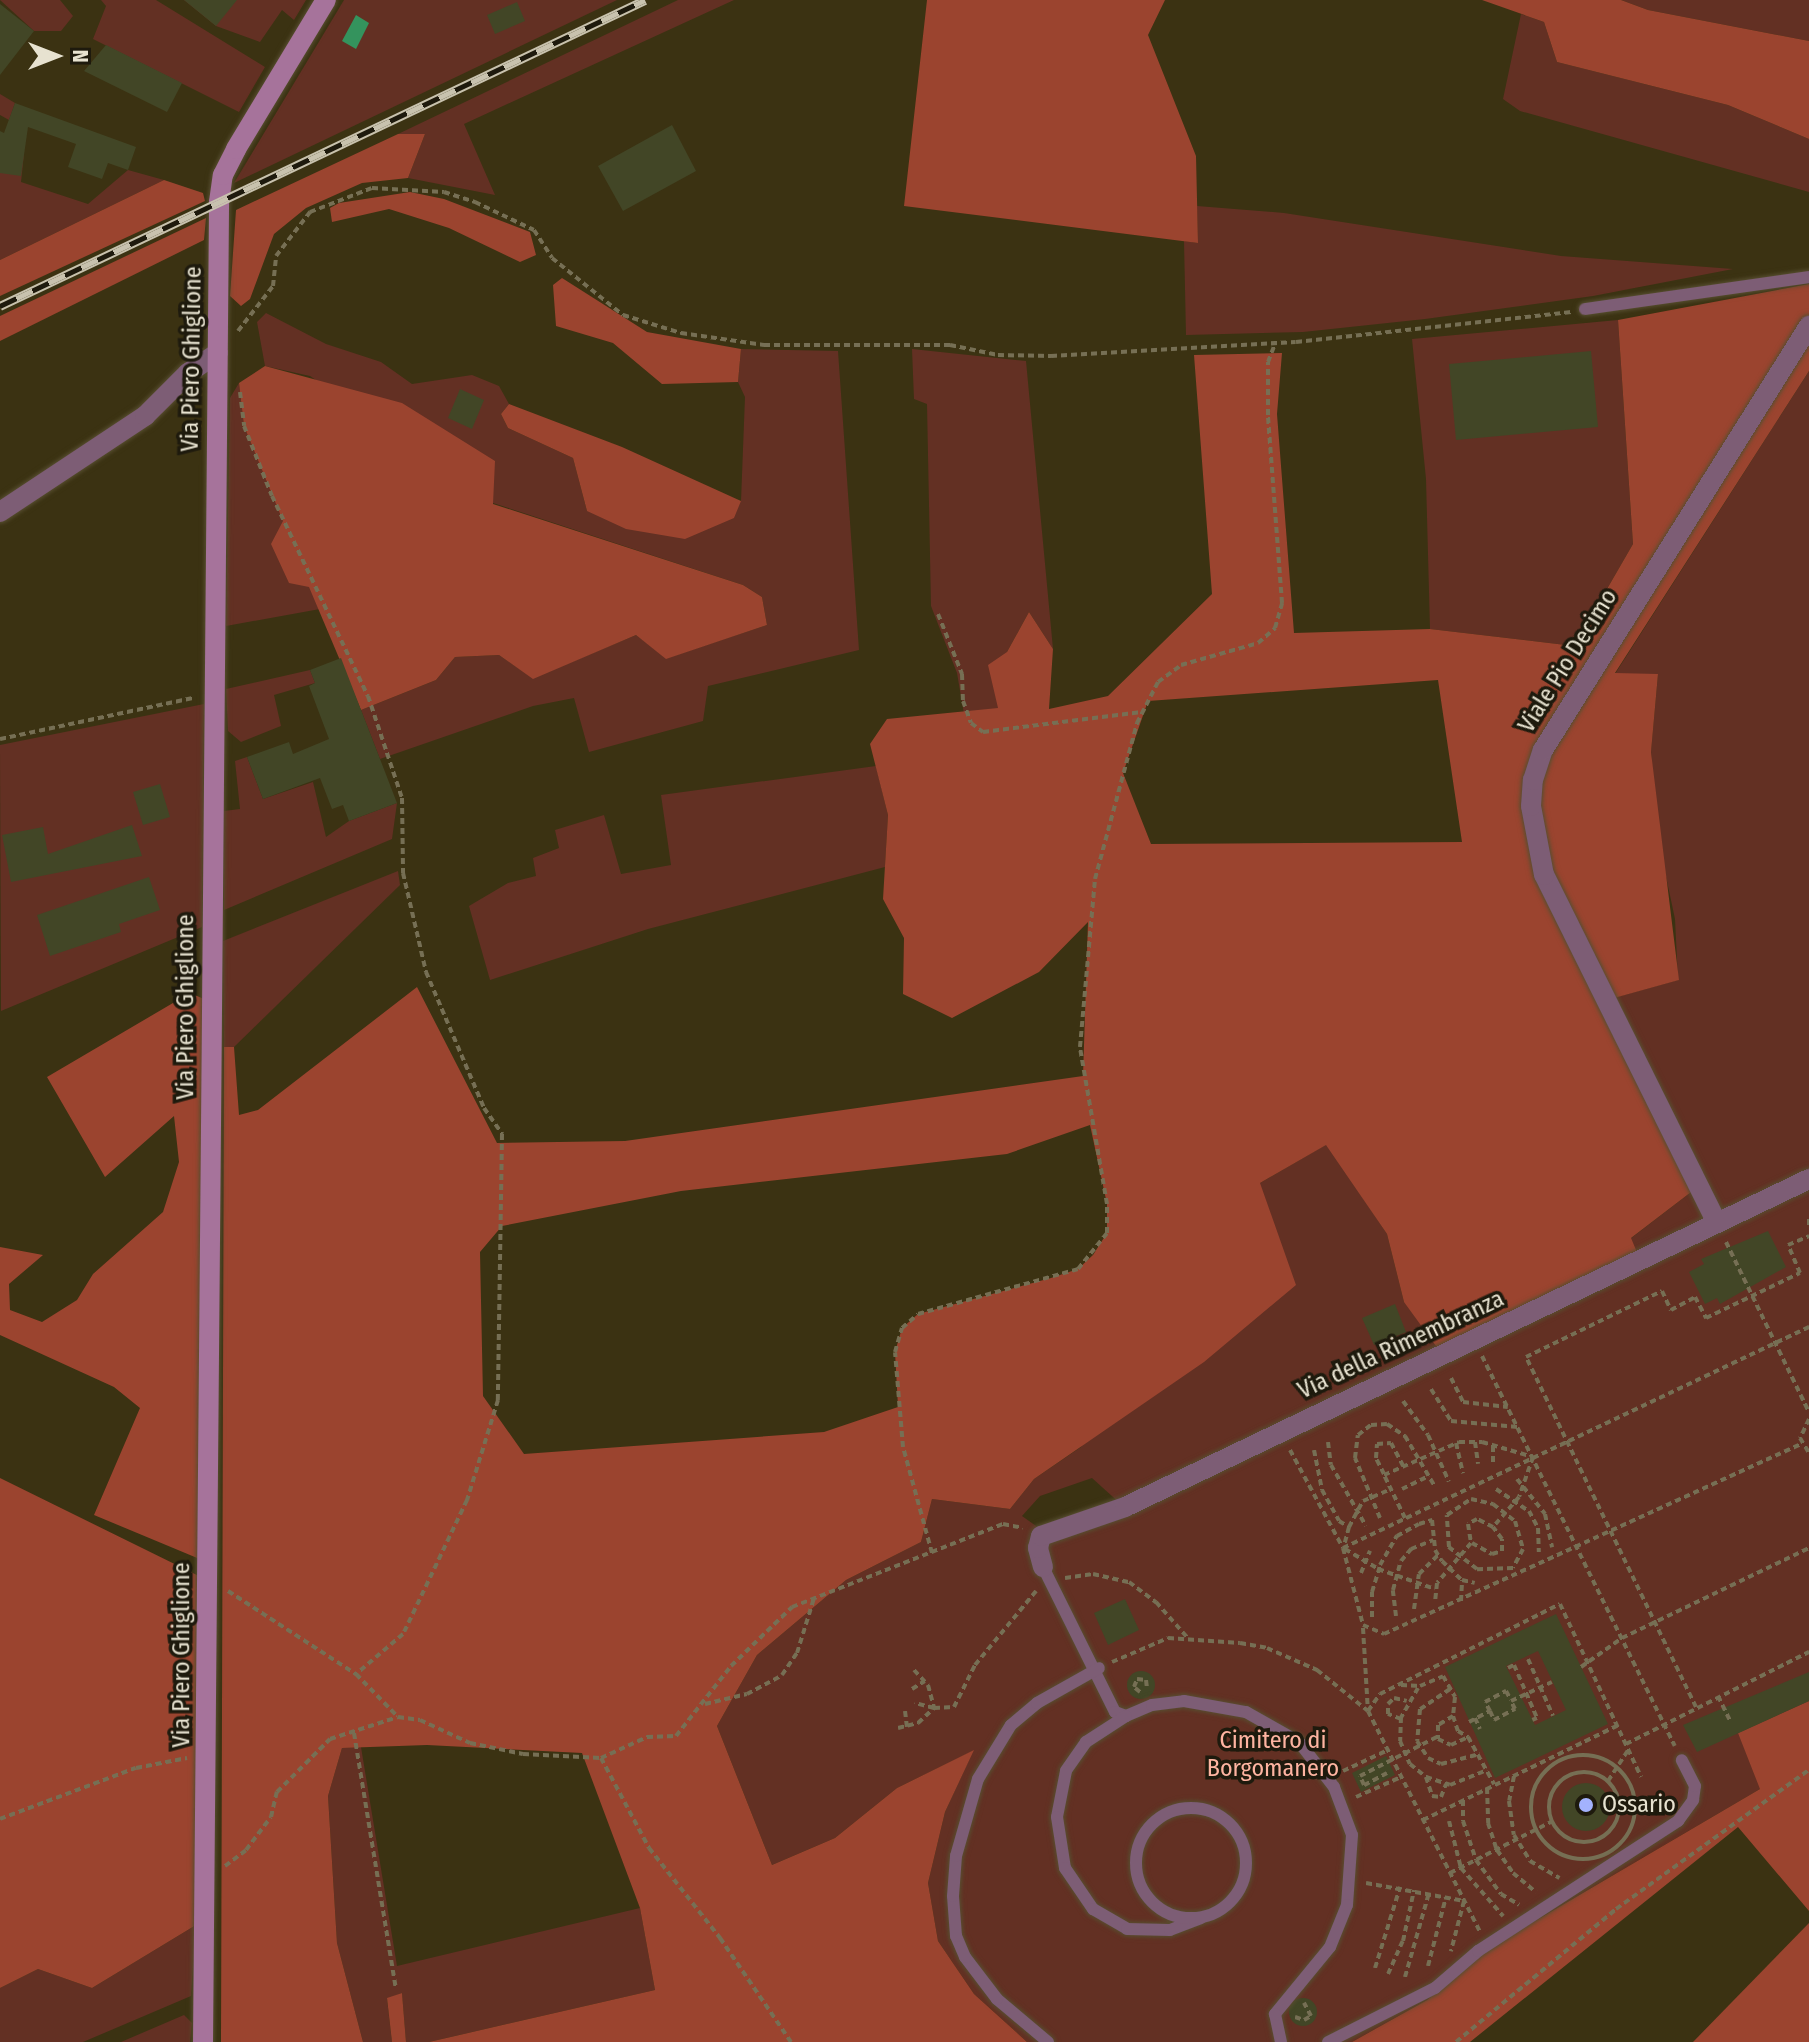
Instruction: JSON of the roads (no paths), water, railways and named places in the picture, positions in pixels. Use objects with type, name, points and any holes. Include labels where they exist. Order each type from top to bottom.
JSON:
[{"type":"street","name":"Via Piero Ghiglione","points":[[203,2042],[218,353],[223,175],[326,0]]},
{"type":"street","name":"Viale Pio Decimo","points":[[1716,1221],[1544,875],[1531,806],[1533,780],[1543,750],[1809,326]]},
{"type":"street","points":[[0,512],[145,416],[188,373],[218,353]]},
{"type":"street","name":"Via della Rimembranza","points":[[1047,1574],[1038,1543],[1046,1533],[1125,1507],[1279,1429],[1476,1343],[1716,1221],[1809,1179]]},
{"type":"lane","points":[[1585,309],[1809,277]]},
{"type":"lane","points":[[1047,1574],[1115,1712],[1126,1716]]},
{"type":"lane","points":[[1048,2042],[997,1999],[965,1957],[955,1923],[956,1856],[978,1779],[1011,1725],[1096,1670]]},
{"type":"lane","points":[[1201,1918],[1164,1911],[1140,1882],[1139,1845],[1154,1824],[1175,1811],[1192,1808],[1216,1815],[1236,1831],[1243,1847],[1243,1882],[1233,1899],[1201,1918],[1170,1930],[1127,1929],[1093,1909],[1065,1868],[1057,1817],[1066,1771],[1086,1742],[1126,1716],[1152,1705],[1184,1701],[1246,1712],[1299,1742],[1334,1787],[1352,1835],[1347,1905],[1330,1947],[1275,2014],[1281,2042]]},
{"type":"lane","points":[[1328,2042],[1435,1988],[1487,1946],[1678,1821],[1693,1800],[1695,1786],[1682,1760]]},
{"type":"railway","points":[[0,306],[645,0]]},
{"type":"place","name":"Ossario","points":[[1586,1805]]},
{"type":"park label","name":"Cimitero di Borgomanero","points":[[1273,1755]]}]
